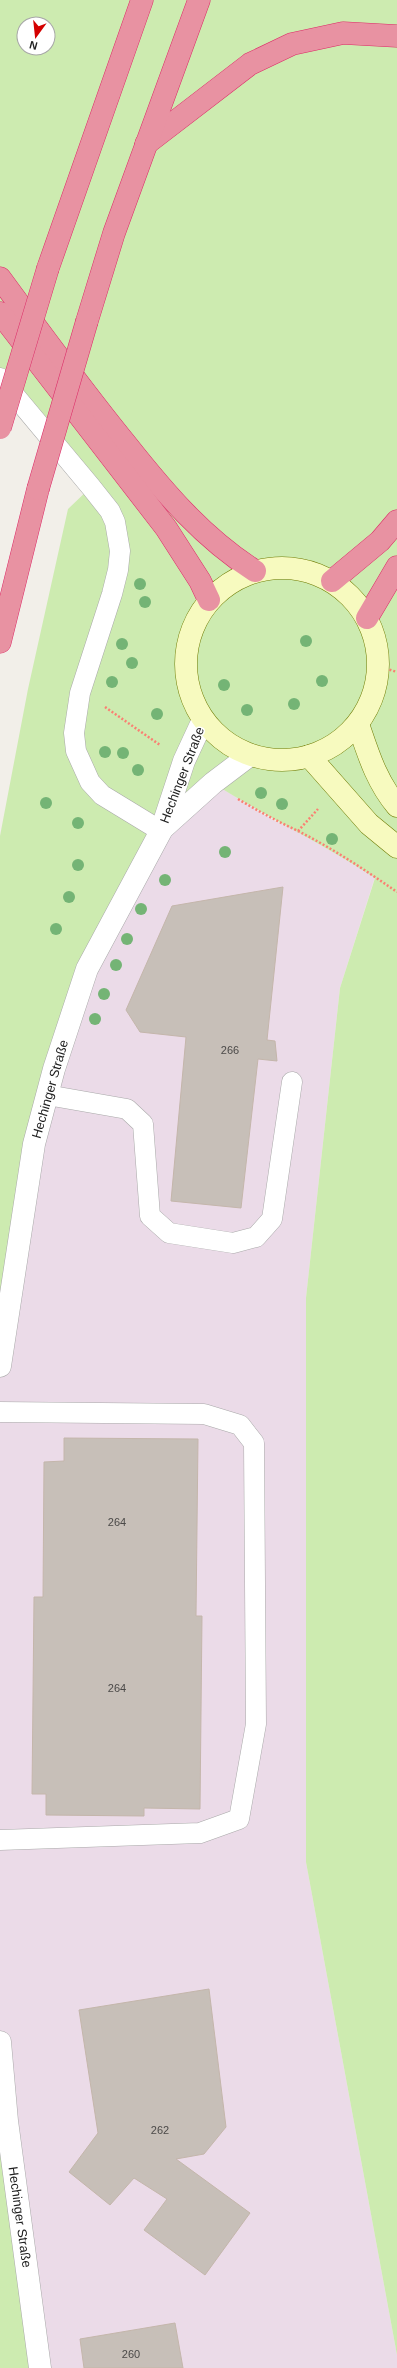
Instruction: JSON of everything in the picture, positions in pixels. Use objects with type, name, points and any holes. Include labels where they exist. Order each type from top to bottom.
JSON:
[{"type":"highway","points":[[0,642],[38,489],[114,233],[199,0]]},
{"type":"highway","points":[[0,428],[48,268],[142,1]]},
{"type":"highway","points":[[146,144],[250,64],[292,44],[343,33],[397,36]]},
{"type":"highway","points":[[0,278],[80,388],[172,502],[227,554],[255,571]]},
{"type":"highway","points":[[0,313],[166,528],[200,581],[209,600]]},
{"type":"highway","points":[[332,581],[380,541],[397,521]]},
{"type":"highway","points":[[367,618],[397,567]]},
{"type":"street","points":[[294,568],[332,581],[352,598],[367,618],[388,669],[358,724],[344,738],[327,749],[309,756],[279,760],[250,755],[226,743],[203,720],[189,691],[185,659],[192,627],[209,600],[230,582],[255,571],[294,568]]},
{"type":"street","name":"Hechinger Straße","points":[[0,1366],[34,1144],[47,1095],[87,969],[161,831],[184,761],[203,720]]},
{"type":"street","points":[[358,724],[373,769],[382,786],[397,806]]},
{"type":"street","name":"Hechinger Straße","points":[[161,831],[213,783],[250,755]]},
{"type":"street","points":[[309,756],[369,824],[397,847]]},
{"type":"street","name":"Hechinger Straße","points":[[0,2042],[7,2121],[40,2368]]},
{"type":"lane","points":[[0,378],[91,487],[110,511],[115,522],[120,551],[118,570],[112,594],[80,693],[74,734],[76,750],[90,782],[102,795],[161,831]]},
{"type":"lane","points":[[47,1095],[127,1109],[143,1124],[150,1216],[169,1233],[233,1243],[256,1237],[272,1219],[292,1082]]},
{"type":"lane","points":[[0,1412],[204,1414],[240,1425],[254,1443],[256,1724],[239,1819],[200,1833],[0,1840]]},
{"type":"path","points":[[80,693],[103,705],[184,761]]},
{"type":"path","points":[[213,783],[273,820],[298,831],[336,852],[397,892]]},
{"type":"shaded area","points":[[213,783],[273,820],[298,831],[375,877],[340,988],[306,1298],[306,1862],[397,2355],[397,2368],[40,2368],[0,2042],[0,1366],[54,1069],[161,831]]},
{"type":"green space","points":[[0,0],[397,0],[397,2355],[306,1862],[306,1298],[340,988],[375,878],[335,853],[213,783],[161,831],[54,1069],[0,1366],[0,836],[28,689],[68,509],[91,487],[0,378]]},
{"type":"green space","points":[[0,2042],[40,2368],[0,2368]]},
{"type":"building","points":[[283,887],[267,1040],[275,1041],[277,1061],[258,1059],[241,1208],[171,1201],[186,1037],[140,1032],[126,1010],[172,906]]},
{"type":"building","points":[[64,1438],[198,1439],[196,1616],[202,1616],[200,1809],[144,1808],[144,1816],[46,1815],[46,1794],[32,1794],[34,1597],[43,1597],[44,1462],[64,1461]]},
{"type":"building","points":[[209,1989],[226,2127],[204,2154],[176,2159],[250,2213],[205,2275],[144,2230],[167,2199],[134,2178],[110,2205],[69,2172],[98,2133],[79,2010]]},
{"type":"building","points":[[175,2323],[183,2368],[84,2368],[80,2339]]}]
